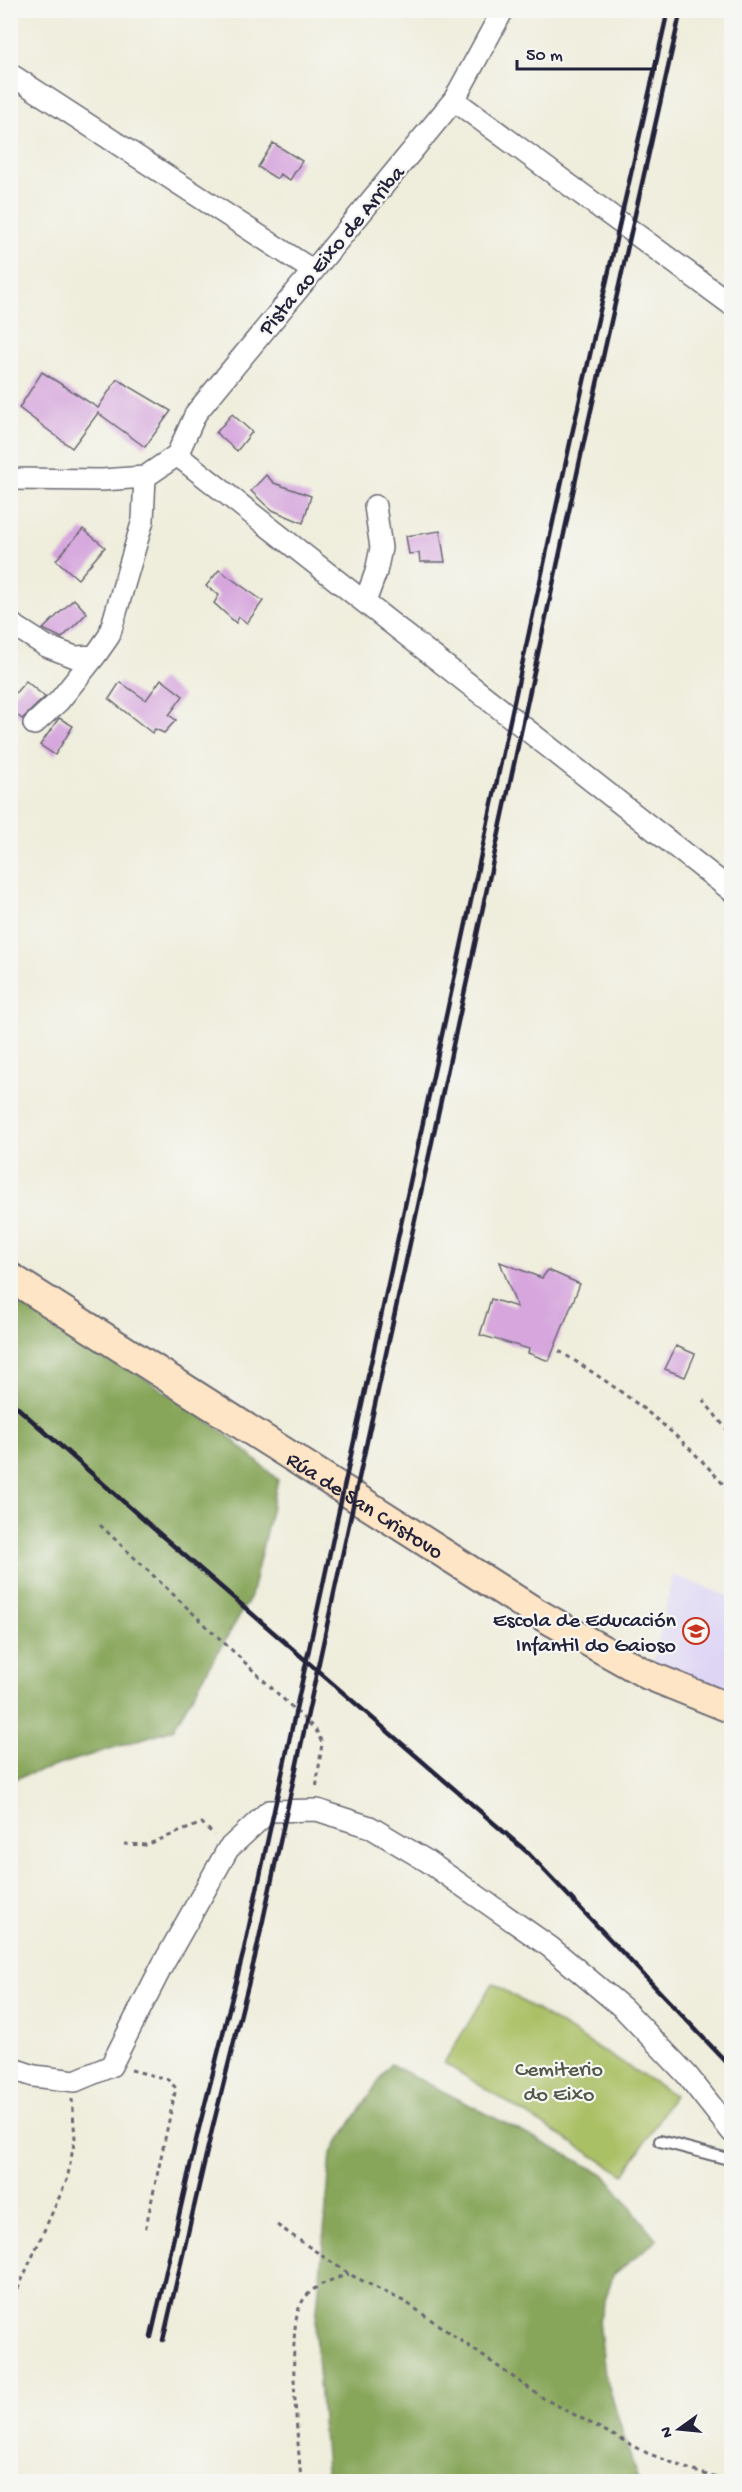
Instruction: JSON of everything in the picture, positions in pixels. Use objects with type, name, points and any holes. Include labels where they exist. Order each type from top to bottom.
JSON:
[{"type":"street","name":"Pista ao Eixo de Arriba","points":[[177,455],[196,413],[454,100],[503,10]]},
{"type":"street","points":[[10,74],[312,270]]},
{"type":"street","points":[[454,100],[732,305]]},
{"type":"street","points":[[10,479],[102,480],[145,477],[177,455],[732,891]]},
{"type":"street","points":[[34,724],[81,675],[109,636],[143,520],[145,477]]},
{"type":"street","points":[[365,602],[376,572],[381,548],[375,506]]},
{"type":"street","points":[[10,623],[46,646],[75,657],[95,656]]},
{"type":"street","name":"Rúa de San Cristovo","points":[[10,1277],[537,1613],[648,1675],[732,1709]]},
{"type":"street","points":[[10,2068],[34,2076],[75,2081],[111,2066],[162,1966],[228,1849],[268,1811],[317,1810],[370,1827],[427,1861],[550,1947],[623,2008],[687,2075],[732,2132]]},
{"type":"lane","points":[[660,2141],[732,2160]]},
{"type":"path","points":[[559,1351],[610,1382],[664,1426],[718,1478],[732,1495]]},
{"type":"path","points":[[704,1400],[732,1436]]},
{"type":"path","points":[[100,1525],[316,1730],[322,1743],[316,1787],[317,1810]]},
{"type":"path","points":[[124,1844],[146,1845],[202,1823],[228,1849]]},
{"type":"path","points":[[111,2066],[167,2079],[176,2088],[145,2231]]},
{"type":"path","points":[[10,2306],[67,2180],[75,2138],[72,2099],[75,2081]]},
{"type":"path","points":[[277,2225],[349,2274],[407,2303],[543,2398],[647,2453],[694,2471],[730,2481]]},
{"type":"path","points":[[301,2481],[292,2338],[301,2302],[319,2285],[349,2274]]},
{"type":"shaded area","name":"Escola de Educación Infantil do Gaioso","points":[[673,1575],[731,1597],[731,1696],[652,1665]]},
{"type":"green space","points":[[10,1295],[127,1366],[224,1432],[278,1480],[251,1596],[173,1729],[11,1780]]},
{"type":"green space","name":"Cemiterio do Eixo","points":[[493,1983],[674,2095],[624,2175],[444,2063]]},
{"type":"green space","points":[[390,2064],[604,2174],[657,2240],[613,2275],[599,2320],[605,2375],[638,2481],[327,2481],[315,2333],[331,2153]]},
{"type":"building","points":[[273,143],[302,161],[290,180],[280,174],[277,179],[258,167]]},
{"type":"building","points":[[42,372],[98,408],[117,379],[171,411],[145,447],[98,413],[72,448],[19,408]]},
{"type":"building","points":[[232,414],[252,432],[237,451],[216,433]]},
{"type":"building","points":[[266,475],[274,483],[311,496],[303,523],[270,509],[251,491]]},
{"type":"building","points":[[83,529],[105,547],[78,579],[56,560]]},
{"type":"building","points":[[440,531],[445,562],[420,562],[419,553],[409,554],[406,536]]},
{"type":"building","points":[[219,570],[263,601],[247,623],[239,617],[236,623],[214,603],[219,595],[206,586]]},
{"type":"building","points":[[74,599],[87,613],[62,638],[43,629]]},
{"type":"building","points":[[161,679],[183,696],[169,715],[176,720],[164,733],[155,729],[152,733],[109,699],[120,682],[146,700]]},
{"type":"building","points":[[26,681],[45,697],[22,719],[10,709],[10,699]]},
{"type":"building","points":[[59,718],[73,726],[55,755],[40,745]]},
{"type":"building","points":[[500,1262],[542,1278],[548,1270],[580,1284],[549,1361],[528,1353],[529,1349],[480,1335],[491,1299],[517,1307]]},
{"type":"building","points":[[676,1346],[695,1354],[685,1377],[665,1369]]},
{"type":"railway","points":[[151,2337],[198,2132],[243,1954],[572,434],[668,10]]},
{"type":"railway","points":[[163,2340],[255,1957],[585,437],[681,10]]},
{"type":"railway","points":[[10,1401],[527,1852],[732,2068]]},
{"type":"place","name":"Escola de Educación Infantil do Gaioso","points":[[696,1631]]}]
